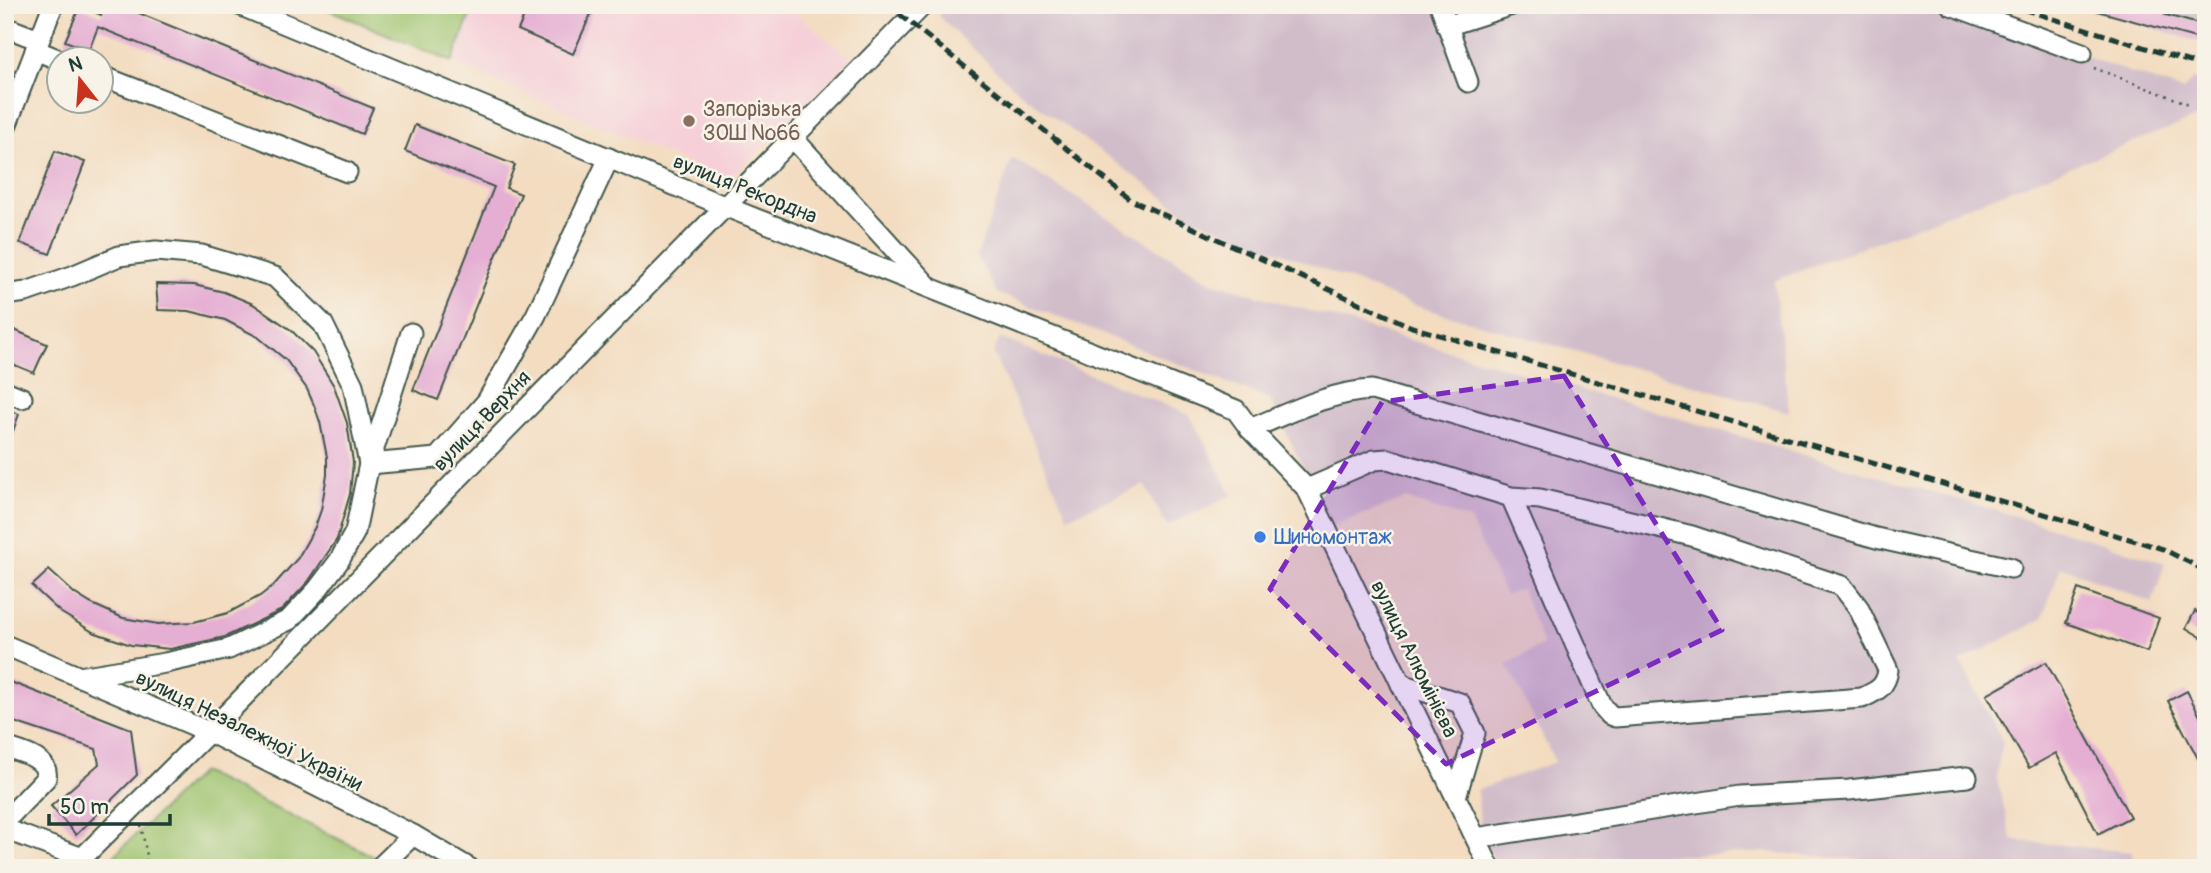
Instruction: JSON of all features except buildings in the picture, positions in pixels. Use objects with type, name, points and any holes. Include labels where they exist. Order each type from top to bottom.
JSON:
[{"type":"street","points":[[5,129],[52,5]]},
{"type":"street","name":"вулиця Рекордна","points":[[239,5],[724,206],[1236,410]]},
{"type":"street","name":"вулиця Верхня","points":[[77,863],[923,5]]},
{"type":"street","points":[[1440,5],[1468,82]]},
{"type":"street","points":[[1447,26],[1512,5]]},
{"type":"street","points":[[1951,5],[2082,52]]},
{"type":"street","points":[[5,27],[46,51]]},
{"type":"street","points":[[116,81],[347,172]]},
{"type":"street","points":[[792,137],[930,288]]},
{"type":"street","points":[[369,464],[437,458],[487,401],[536,315],[609,158]]},
{"type":"street","points":[[5,295],[26,292],[119,256],[156,251],[202,255],[275,277],[323,324],[353,385],[369,464]]},
{"type":"street","points":[[79,677],[229,649],[289,620],[339,561],[355,532],[369,464],[411,333]]},
{"type":"street","points":[[1250,429],[1322,400],[1352,391],[1372,390],[1876,538],[2011,568]]},
{"type":"street","name":"вулиця Алюмінієва","points":[[1236,410],[1250,429],[1307,489],[1490,868]]},
{"type":"street","points":[[1307,489],[1374,460],[1388,459],[1511,497],[1540,499],[1692,536],[1842,586],[1857,607],[1888,670],[1887,680],[1881,689],[1862,698],[1615,717],[1610,715],[1602,706],[1511,497]]},
{"type":"street","name":"вулиця Незалежної України","points":[[5,645],[209,732],[413,835],[469,868]]},
{"type":"street","points":[[1401,684],[1460,703],[1475,733],[1456,797]]},
{"type":"street","points":[[5,747],[36,759],[46,767],[47,773],[46,778],[5,821]]},
{"type":"street","points":[[1476,838],[1740,796],[1849,790],[1967,777]]},
{"type":"street","points":[[5,829],[77,863]]},
{"type":"street","points":[[379,868],[413,835]]},
{"type":"path","points":[[137,804],[147,856],[144,868]]},
{"type":"highlighted area","points":[[1564,376],[1722,630],[1446,764],[1270,589],[1382,402]]},
{"type":"shaded area","name":"Запорізька ЗОШ №66","points":[[474,5],[784,5],[852,58],[728,180],[452,62]]},
{"type":"shaded area","points":[[948,5],[1940,5],[2183,91],[2192,79],[2206,82],[2206,121],[2196,118],[1774,281],[1789,412],[1419,307],[1191,217],[1019,92],[938,16]]},
{"type":"shaded area","points":[[2076,5],[2206,5],[2206,44]]},
{"type":"shaded area","points":[[1012,158],[1211,282],[2028,520],[2165,563],[2152,603],[2061,566],[2042,619],[1960,662],[2003,741],[1996,776],[2012,840],[2132,852],[2132,868],[1956,868],[1768,852],[1496,863],[1481,833],[1477,790],[1555,762],[1507,664],[1543,645],[1521,588],[1505,595],[1470,520],[1406,499],[1331,526],[1271,400],[997,293],[977,256]]},
{"type":"shaded area","points":[[1000,338],[1190,415],[1232,495],[1167,526],[1144,485],[1068,517],[993,353]]},
{"type":"green space","points":[[318,5],[474,5],[452,62]]},
{"type":"green space","points":[[201,772],[363,851],[393,868],[101,868]]},
{"type":"railway","points":[[888,5],[1131,200],[1412,327],[2163,549],[2206,571]]},
{"type":"railway","points":[[2010,5],[2206,67]]},
{"type":"place","name":"Запорізька ЗОШ №66","points":[[689,121]]},
{"type":"place","name":"Шиномонтаж","points":[[1260,537]]}]
